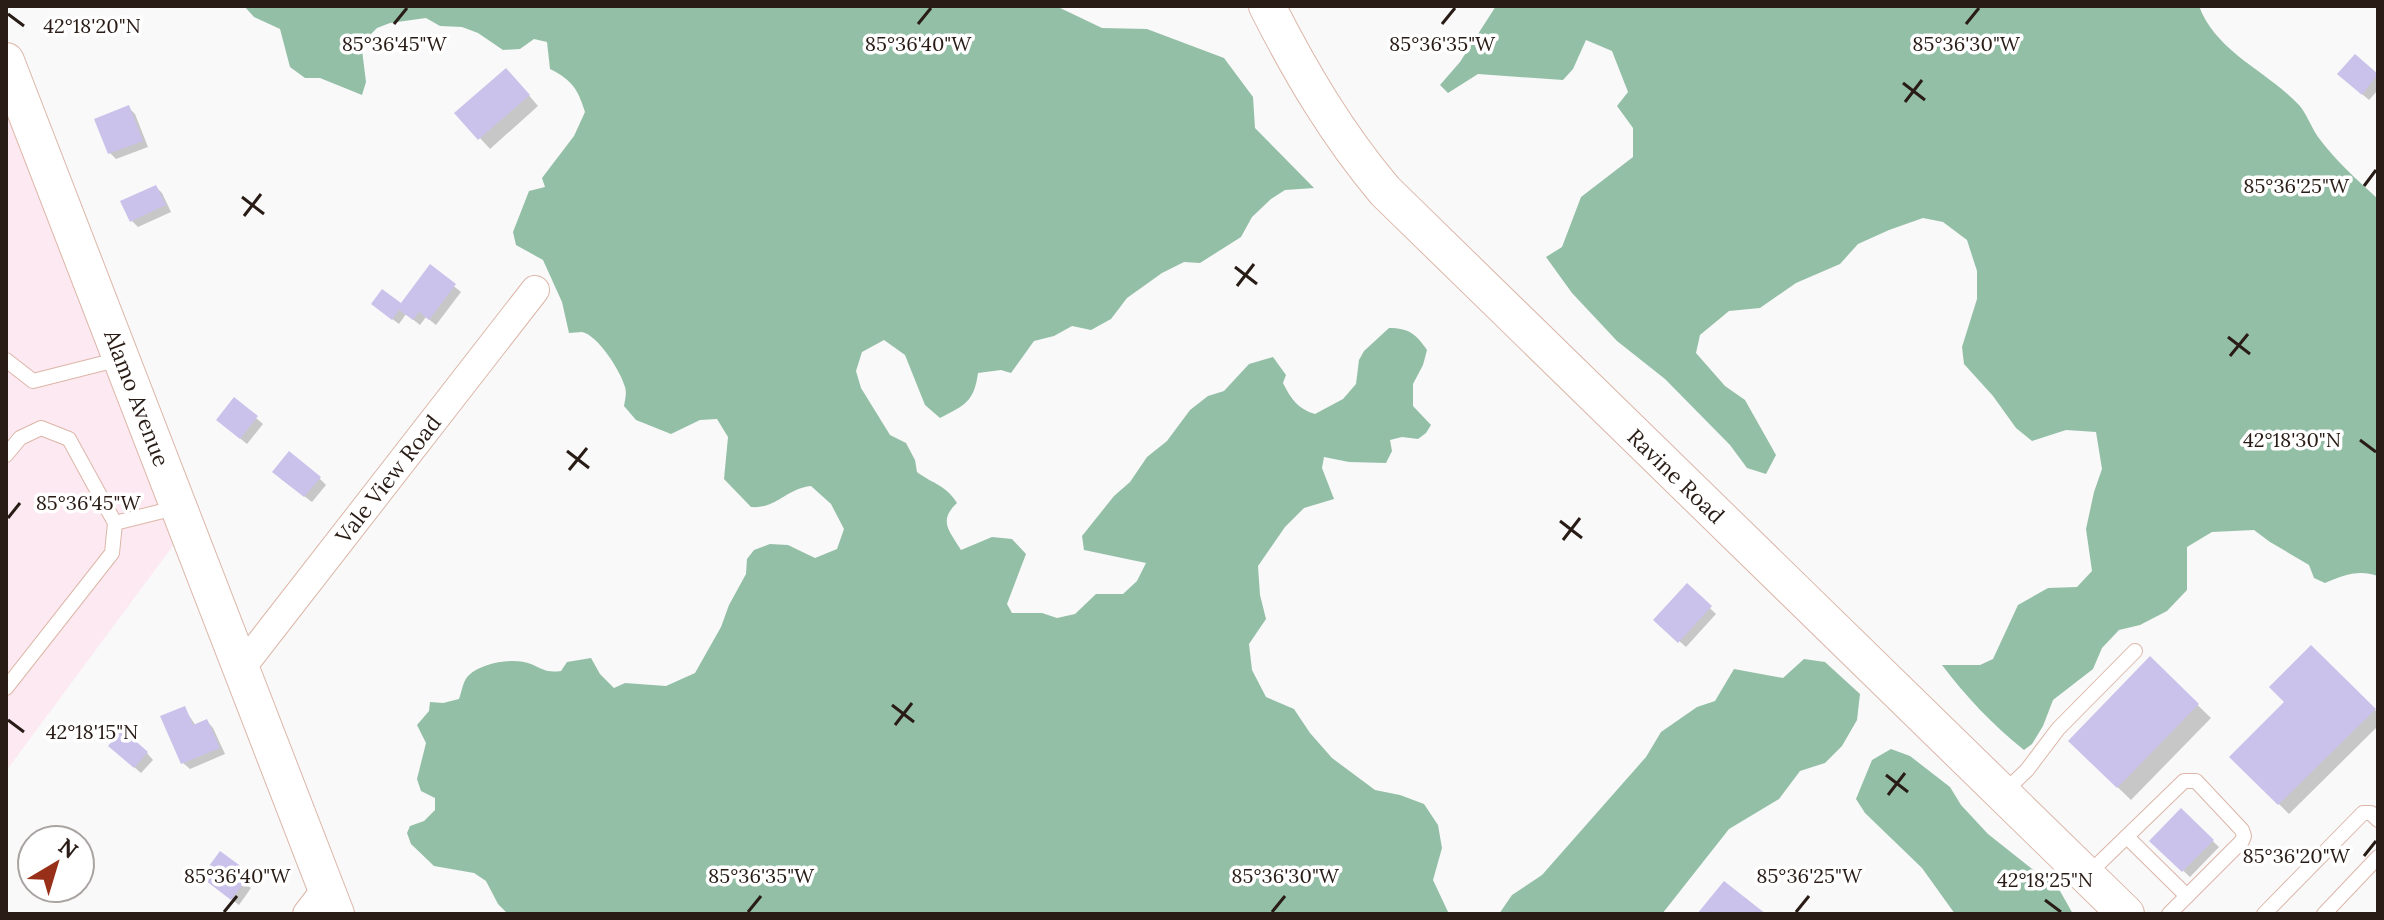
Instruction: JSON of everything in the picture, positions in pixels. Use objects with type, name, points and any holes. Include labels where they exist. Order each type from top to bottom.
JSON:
[{"type":"street","name":"Ravine Road","points":[[1267,6],[1311,90],[1354,154],[1385,191],[2126,914]]},
{"type":"street","name":"Alamo Avenue","points":[[6,61],[242,667],[324,905]]},
{"type":"street","name":"Vale View Road","points":[[242,667],[535,290]]},
{"type":"lane","points":[[6,360],[33,381],[122,359]]},
{"type":"lane","points":[[6,455],[20,438],[41,428],[69,439],[115,523],[112,553],[6,688]]},
{"type":"lane","points":[[115,523],[179,507]]},
{"type":"lane","points":[[2001,794],[2027,770],[2058,729],[2135,651]]},
{"type":"lane","points":[[2086,875],[2184,781],[2196,781],[2242,830],[2244,836],[2169,914]]},
{"type":"lane","points":[[2264,914],[2363,813],[2371,813],[2378,820]]},
{"type":"lane","points":[[2127,837],[2187,896]]},
{"type":"lane","points":[[2324,914],[2378,857]]},
{"type":"shaded area","points":[[6,102],[175,543],[6,771]]},
{"type":"green space","points":[[244,6],[1056,6],[1102,28],[1147,29],[1224,58],[1253,97],[1255,128],[1314,188],[1285,190],[1271,199],[1252,217],[1241,237],[1200,263],[1184,262],[1162,273],[1127,298],[1111,319],[1091,330],[1072,326],[1054,336],[1034,341],[1011,373],[1001,370],[978,373],[967,402],[940,418],[925,405],[905,355],[884,340],[862,352],[856,371],[861,388],[890,435],[906,443],[917,472],[944,488],[957,503],[948,515],[947,526],[961,550],[992,537],[1012,539],[1026,554],[1007,604],[1012,613],[1042,613],[1057,618],[1075,614],[1096,594],[1123,594],[1137,581],[1146,563],[1084,550],[1082,536],[1114,496],[1130,482],[1147,457],[1167,441],[1190,410],[1208,396],[1224,391],[1249,364],[1273,357],[1286,375],[1283,383],[1292,399],[1315,414],[1343,399],[1356,384],[1359,360],[1364,351],[1389,328],[1402,329],[1415,336],[1427,350],[1413,384],[1413,406],[1431,425],[1418,439],[1402,437],[1390,440],[1392,451],[1386,463],[1349,462],[1324,457],[1322,468],[1334,499],[1304,508],[1285,527],[1258,566],[1266,619],[1249,644],[1252,670],[1266,697],[1294,709],[1332,758],[1375,790],[1424,804],[1438,825],[1442,848],[1433,880],[1449,914],[508,914],[498,904],[486,881],[474,873],[434,866],[411,844],[407,833],[410,826],[424,821],[435,810],[435,798],[421,791],[417,779],[426,743],[417,725],[429,711],[430,702],[459,699],[469,675],[490,664],[507,661],[561,671],[567,662],[591,658],[600,674],[614,688],[625,683],[666,686],[695,673],[721,627],[746,574],[747,559],[754,550],[770,544],[788,545],[815,558],[837,549],[844,529],[831,504],[811,486],[768,505],[751,507],[724,479],[728,437],[717,419],[700,420],[671,434],[636,420],[624,406],[625,387],[608,355],[588,335],[569,333],[562,302],[543,260],[516,245],[513,232],[529,191],[545,187],[542,178],[574,136],[585,112],[573,86],[550,69],[547,42],[534,39],[520,49],[503,50],[478,33],[462,27],[440,26],[426,18],[390,23],[377,28],[362,50],[366,82],[362,95],[320,78],[305,78],[290,67],[280,29],[254,17]]},
{"type":"green space","points":[[1496,6],[2199,6],[2217,36],[2299,105],[2325,146],[2378,199],[2378,576],[2351,574],[2325,583],[2314,578],[2309,565],[2254,530],[2212,532],[2187,547],[2187,590],[2167,611],[2140,625],[2119,630],[2102,648],[2093,669],[2053,700],[2043,726],[2032,744],[2024,750],[1980,710],[1942,665],[1980,665],[1993,659],[2018,605],[2048,588],[2077,587],[2092,571],[2086,529],[2102,469],[2096,432],[2066,430],[2032,441],[2016,428],[1964,364],[1962,347],[1977,299],[1977,271],[1967,240],[1943,222],[1923,218],[1889,230],[1858,244],[1840,264],[1796,283],[1760,308],[1729,311],[1700,335],[1696,353],[1725,386],[1745,400],[1776,455],[1766,474],[1747,468],[1730,445],[1665,379],[1617,341],[1572,293],[1546,257],[1562,247],[1581,197],[1633,157],[1633,128],[1617,106],[1628,92],[1612,51],[1586,40],[1573,69],[1563,80],[1478,74],[1448,93],[1440,85],[1460,62]]},
{"type":"green space","points":[[1804,659],[1825,662],[1860,694],[1857,720],[1842,746],[1825,763],[1800,771],[1779,799],[1729,829],[1662,914],[1499,914],[1512,895],[1542,875],[1646,757],[1661,732],[1697,707],[1715,701],[1734,669],[1783,678]]},
{"type":"green space","points":[[1891,749],[1910,756],[1950,787],[1961,805],[1988,834],[2060,891],[2073,914],[1955,914],[1922,868],[1865,813],[1856,799],[1872,760]]},
{"type":"building","points":[[2355,54],[2378,74],[2362,95],[2337,74]]},
{"type":"building","points":[[506,68],[530,95],[478,140],[454,113]]},
{"type":"building","points":[[129,105],[143,141],[108,154],[94,119]]},
{"type":"building","points":[[156,185],[166,205],[130,222],[120,201]]},
{"type":"building","points":[[430,264],[456,284],[429,320],[419,312],[413,320],[399,310],[392,320],[371,304],[382,289],[401,303]]},
{"type":"building","points":[[234,397],[258,416],[240,439],[216,420]]},
{"type":"building","points":[[289,451],[321,477],[304,497],[272,472]]},
{"type":"building","points":[[1687,583],[1712,606],[1678,643],[1653,620]]},
{"type":"building","points":[[2311,645],[2376,709],[2278,805],[2229,757],[2284,702],[2269,687]]},
{"type":"building","points":[[2150,656],[2199,704],[2117,788],[2068,741]]},
{"type":"building","points":[[185,706],[193,725],[207,719],[220,748],[181,764],[160,716]]},
{"type":"building","points":[[122,729],[148,752],[134,768],[108,746]]},
{"type":"building","points":[[2181,808],[2214,840],[2182,872],[2149,841]]},
{"type":"building","points":[[220,851],[242,867],[238,873],[246,880],[231,900],[201,877]]},
{"type":"building","points":[[1724,881],[1766,914],[1697,914]]}]
